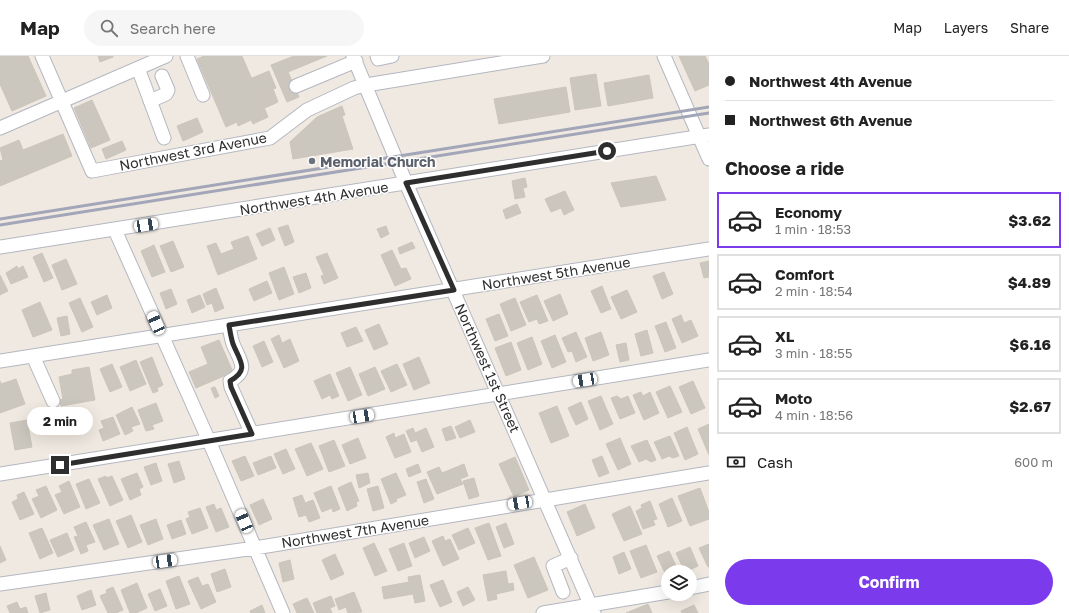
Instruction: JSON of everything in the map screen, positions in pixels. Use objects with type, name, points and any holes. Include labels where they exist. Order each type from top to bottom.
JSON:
[{"type":"street","points":[[42,56],[62,102]]},
{"type":"street","points":[[0,128],[166,56]]},
{"type":"street","points":[[187,56],[203,95]]},
{"type":"street","points":[[377,56],[378,59],[392,56]]},
{"type":"street","name":"Northwest 3rd Avenue","points":[[62,102],[92,171],[270,138],[307,110],[354,88],[517,58],[543,56]]},
{"type":"street","points":[[664,56],[704,135],[709,159]]},
{"type":"street","points":[[296,86],[354,59]]},
{"type":"street","name":"Northwest 1st Street","points":[[354,59],[406,183],[593,609]]},
{"type":"street","points":[[138,68],[164,138]]},
{"type":"street","points":[[150,101],[166,94],[168,90],[162,76]]},
{"type":"street","name":"Northwest 4th Avenue","points":[[0,248],[704,135]]},
{"type":"street","points":[[115,230],[209,441],[283,613]]},
{"type":"street","name":"Northwest 5th Avenue","points":[[0,361],[709,249]]},
{"type":"street","points":[[229,325],[232,342],[242,365],[242,370],[237,377],[230,381],[231,387],[252,434]]},
{"type":"street","points":[[34,356],[53,401]]},
{"type":"street","points":[[0,474],[709,360]]},
{"type":"street","name":"Northwest 7th Avenue","points":[[0,584],[255,548],[709,473]]},
{"type":"street","points":[[563,592],[551,562],[571,558]]},
{"type":"street","points":[[697,587],[709,584]]},
{"type":"street","points":[[543,613],[593,609],[661,594]]},
{"type":"building","points":[[0,56],[28,56],[46,96],[12,111],[0,84]]},
{"type":"building","points":[[98,56],[113,56],[113,57],[100,62]]},
{"type":"building","points":[[204,56],[242,56],[268,117],[253,124],[251,120],[238,126],[237,122],[226,127],[197,59]]},
{"type":"building","points":[[294,56],[327,56],[288,72],[299,97],[287,102],[271,65]]},
{"type":"building","points":[[679,56],[705,56],[709,64],[709,85],[695,91]]},
{"type":"building","points":[[269,71],[276,88],[273,89],[278,102],[265,108],[252,78]]},
{"type":"building","points":[[596,74],[601,106],[575,110],[570,78]]},
{"type":"building","points":[[649,75],[653,98],[608,106],[604,83]]},
{"type":"building","points":[[566,87],[570,112],[499,124],[494,99]]},
{"type":"building","points":[[92,100],[110,140],[91,148],[74,108]]},
{"type":"building","points":[[342,106],[345,115],[342,116],[353,149],[293,159],[290,142],[317,117]]},
{"type":"building","points":[[197,118],[203,132],[183,141],[177,126]]},
{"type":"building","points":[[63,134],[72,156],[0,186],[0,161],[3,160],[0,148],[19,140],[23,150]]},
{"type":"building","points":[[122,141],[126,150],[106,159],[102,149]]},
{"type":"building","points":[[656,176],[666,200],[621,207],[611,183]]},
{"type":"building","points":[[525,178],[527,187],[523,188],[525,197],[515,199],[512,181]]},
{"type":"building","points":[[565,191],[574,210],[564,215],[561,208],[551,212],[545,199]]},
{"type":"building","points":[[517,204],[521,213],[506,219],[503,210]]},
{"type":"building","points":[[288,225],[294,242],[285,246],[278,228]]},
{"type":"building","points":[[386,226],[389,234],[381,238],[377,229]]},
{"type":"building","points":[[270,228],[275,240],[262,246],[256,234]]},
{"type":"building","points":[[248,236],[257,259],[218,275],[207,246],[216,243],[221,254],[234,249],[231,242]]},
{"type":"building","points":[[173,241],[184,267],[171,272],[160,246]]},
{"type":"building","points":[[412,242],[415,248],[400,254],[398,248]]},
{"type":"building","points":[[154,245],[165,272],[152,277],[141,251]]},
{"type":"building","points":[[392,250],[401,269],[406,268],[411,279],[395,286],[381,255]]},
{"type":"building","points":[[42,253],[53,278],[44,282],[33,257]]},
{"type":"building","points":[[327,253],[338,278],[324,284],[321,276],[324,275],[316,257]]},
{"type":"building","points":[[66,259],[77,284],[62,290],[52,265]]},
{"type":"building","points":[[709,261],[709,277],[704,278],[700,263]]},
{"type":"building","points":[[17,266],[18,269],[23,266],[28,277],[11,284],[6,273]]},
{"type":"building","points":[[284,267],[294,294],[279,300],[269,273]]},
{"type":"building","points":[[664,272],[673,294],[662,299],[653,276]]},
{"type":"building","points":[[306,273],[311,288],[299,293],[293,277]]},
{"type":"building","points":[[0,275],[8,291],[0,295]]},
{"type":"building","points":[[267,281],[272,293],[254,301],[249,289]]},
{"type":"building","points":[[602,286],[611,309],[601,313],[591,291]]},
{"type":"building","points":[[216,288],[224,308],[215,312],[212,303],[207,305],[203,294]]},
{"type":"building","points":[[171,289],[177,304],[166,309],[160,293]]},
{"type":"building","points":[[627,290],[637,312],[621,319],[611,297]]},
{"type":"building","points":[[560,294],[568,314],[553,321],[544,301]]},
{"type":"building","points":[[107,295],[112,308],[97,315],[91,302]]},
{"type":"building","points":[[200,295],[205,307],[192,313],[187,300]]},
{"type":"building","points":[[537,295],[548,321],[539,324],[537,319],[529,322],[520,302]]},
{"type":"building","points":[[80,298],[93,327],[82,332],[69,303]]},
{"type":"building","points":[[515,298],[526,325],[511,331],[500,304]]},
{"type":"building","points":[[40,302],[52,330],[33,337],[22,310]]},
{"type":"building","points":[[499,314],[508,336],[495,341],[486,319]]},
{"type":"building","points":[[681,315],[684,323],[691,320],[698,336],[682,343],[672,319]]},
{"type":"building","points":[[67,316],[70,334],[61,336],[57,318]]},
{"type":"building","points":[[666,322],[676,348],[665,352],[655,326]]},
{"type":"building","points":[[379,324],[388,344],[374,350],[365,330]]},
{"type":"building","points":[[356,327],[363,341],[347,347],[341,333]]},
{"type":"building","points":[[647,330],[653,353],[641,356],[635,334]]},
{"type":"building","points":[[576,332],[587,357],[576,362],[572,351],[568,352],[562,338]]},
{"type":"building","points":[[601,332],[609,355],[593,361],[585,338]]},
{"type":"building","points":[[279,335],[282,343],[290,339],[299,361],[284,368],[271,339]]},
{"type":"building","points":[[555,335],[566,362],[552,368],[541,341]]},
{"type":"building","points":[[532,337],[542,364],[528,370],[517,343]]},
{"type":"building","points":[[219,340],[233,372],[196,388],[189,372],[208,364],[201,347]]},
{"type":"building","points":[[264,341],[273,362],[262,367],[253,346]]},
{"type":"building","points":[[511,342],[521,370],[506,376],[495,348]]},
{"type":"building","points":[[626,343],[629,360],[620,362],[616,345]]},
{"type":"building","points":[[152,357],[163,385],[157,388],[158,391],[153,393],[140,362]]},
{"type":"building","points":[[419,357],[430,383],[414,390],[403,364]]},
{"type":"building","points":[[136,360],[146,384],[130,391],[120,367]]},
{"type":"building","points":[[112,364],[122,387],[110,392],[100,369]]},
{"type":"building","points":[[397,364],[407,385],[391,392],[381,371]]},
{"type":"building","points":[[89,367],[95,400],[61,406],[60,400],[63,399],[59,377],[72,374],[72,370]]},
{"type":"building","points":[[350,367],[362,395],[348,401],[336,373]]},
{"type":"building","points":[[375,367],[385,389],[368,396],[359,374]]},
{"type":"building","points":[[330,374],[339,396],[332,399],[330,395],[322,399],[314,381]]},
{"type":"building","points":[[16,379],[25,404],[0,413],[0,381],[1,384]]},
{"type":"building","points":[[693,381],[705,408],[691,414],[679,387]]},
{"type":"building","points":[[670,386],[682,412],[668,418],[656,392]]},
{"type":"building","points":[[215,387],[219,396],[215,398],[211,388]]},
{"type":"building","points":[[641,392],[643,396],[650,392],[659,413],[644,420],[633,395]]},
{"type":"building","points":[[601,396],[613,424],[600,430],[588,401]]},
{"type":"building","points":[[617,396],[621,399],[628,396],[635,413],[620,419],[611,398]]},
{"type":"building","points":[[581,402],[588,419],[576,425],[568,408]]},
{"type":"building","points":[[156,403],[163,421],[152,425],[154,429],[146,431],[138,410]]},
{"type":"building","points":[[557,406],[569,436],[551,443],[539,413]]},
{"type":"building","points":[[132,407],[140,424],[131,427],[133,431],[125,435],[116,415]]},
{"type":"building","points":[[113,417],[120,434],[103,441],[99,430],[104,428],[101,421]]},
{"type":"building","points":[[27,420],[32,447],[15,450],[10,423]]},
{"type":"building","points":[[470,420],[475,432],[460,438],[455,427]]},
{"type":"building","points":[[709,424],[709,455],[698,429]]},
{"type":"building","points":[[451,426],[456,438],[446,441],[442,429]]},
{"type":"building","points":[[687,427],[698,454],[685,460],[674,433]]},
{"type":"building","points":[[413,428],[415,433],[426,428],[434,447],[422,452],[417,440],[411,442],[406,431]]},
{"type":"building","points":[[394,433],[395,438],[404,434],[411,452],[395,458],[386,437]]},
{"type":"building","points":[[670,436],[679,456],[673,458],[669,456],[662,459],[654,442]]},
{"type":"building","points":[[358,438],[366,458],[350,464],[342,445]]},
{"type":"building","points":[[620,438],[631,464],[618,470],[606,444]]},
{"type":"building","points":[[334,440],[345,466],[329,472],[319,446]]},
{"type":"building","points":[[647,440],[656,460],[651,462],[646,459],[639,462],[631,446]]},
{"type":"building","points":[[311,443],[323,469],[307,476],[295,449]]},
{"type":"building","points":[[286,449],[295,469],[283,474],[274,454]]},
{"type":"building","points":[[245,456],[254,476],[241,481],[232,461]]},
{"type":"building","points":[[271,456],[276,468],[258,475],[253,463]]},
{"type":"building","points":[[602,456],[609,473],[599,477],[592,460]]},
{"type":"building","points":[[515,457],[529,490],[514,497],[499,464]]},
{"type":"building","points":[[179,461],[185,479],[174,483],[168,464]]},
{"type":"building","points":[[156,463],[162,481],[151,485],[144,467]]},
{"type":"building","points":[[418,464],[421,472],[409,477],[406,469]]},
{"type":"building","points":[[464,464],[468,476],[460,479],[463,484],[437,494],[427,472],[439,467],[442,473]]},
{"type":"building","points":[[137,473],[143,487],[139,489],[141,495],[130,500],[121,479]]},
{"type":"building","points":[[368,473],[370,483],[359,488],[356,475]]},
{"type":"building","points":[[396,473],[406,495],[396,499],[397,501],[391,504],[381,479]]},
{"type":"building","points":[[106,476],[106,478],[112,476],[123,500],[110,506],[98,479]]},
{"type":"building","points":[[474,478],[479,496],[469,499],[463,481]]},
{"type":"building","points":[[89,479],[100,503],[86,509],[76,484]]},
{"type":"building","points":[[426,479],[434,499],[424,503],[417,482]]},
{"type":"building","points":[[69,481],[80,507],[64,514],[55,495],[62,492],[59,486]]},
{"type":"building","points":[[351,482],[359,501],[356,502],[357,506],[347,511],[338,488]]},
{"type":"building","points":[[46,486],[57,510],[41,518],[32,499],[39,496],[36,490]]},
{"type":"building","points":[[331,486],[340,509],[333,512],[332,508],[322,512],[314,493]]},
{"type":"building","points":[[378,486],[384,508],[373,511],[367,489]]},
{"type":"building","points":[[700,488],[709,512],[709,519],[690,526],[678,496]]},
{"type":"building","points":[[24,492],[34,514],[20,520],[12,502],[18,499],[17,495]]},
{"type":"building","points":[[302,495],[305,503],[313,500],[320,518],[309,522],[306,515],[299,517],[293,498]]},
{"type":"building","points":[[672,498],[682,521],[668,527],[659,504]]},
{"type":"building","points":[[263,499],[272,519],[259,525],[250,505]]},
{"type":"building","points":[[650,501],[657,519],[653,520],[655,525],[643,529],[636,511],[642,508],[641,505]]},
{"type":"building","points":[[214,504],[216,510],[221,508],[229,527],[216,532],[206,507]]},
{"type":"building","points":[[585,504],[595,528],[577,536],[567,512]]},
{"type":"building","points":[[630,506],[642,534],[624,541],[612,514]]},
{"type":"building","points":[[200,508],[208,528],[192,534],[186,519],[190,517],[188,512]]},
{"type":"building","points":[[131,515],[142,542],[128,548],[116,521]]},
{"type":"building","points":[[109,519],[119,544],[104,550],[93,525]]},
{"type":"building","points":[[156,519],[163,539],[148,545],[140,525]]},
{"type":"building","points":[[181,520],[186,534],[172,539],[167,525]]},
{"type":"building","points":[[86,522],[95,542],[86,545],[88,551],[81,554],[74,537],[78,536],[74,527]]},
{"type":"building","points":[[489,523],[501,556],[488,560],[475,528]]},
{"type":"building","points":[[506,523],[514,544],[504,548],[496,527]]},
{"type":"building","points":[[42,528],[53,553],[40,559],[29,533]]},
{"type":"building","points":[[468,528],[475,543],[459,550],[452,535]]},
{"type":"building","points":[[67,533],[74,550],[58,557],[50,540]]},
{"type":"building","points":[[443,536],[445,541],[450,539],[459,559],[443,566],[432,541]]},
{"type":"building","points":[[424,537],[430,551],[415,558],[409,543]]},
{"type":"building","points":[[374,543],[387,571],[375,576],[363,548]]},
{"type":"building","points":[[404,543],[412,566],[398,571],[389,549]]},
{"type":"building","points":[[709,544],[709,567],[708,567],[699,548]]},
{"type":"building","points":[[646,545],[657,572],[641,578],[630,551]]},
{"type":"building","points":[[0,546],[6,560],[0,563]]},
{"type":"building","points":[[690,547],[698,566],[682,565],[676,553]]},
{"type":"building","points":[[669,551],[676,565],[661,565],[657,556]]},
{"type":"building","points":[[624,552],[631,569],[619,574],[613,557]]},
{"type":"building","points":[[335,554],[344,574],[331,580],[322,560]]},
{"type":"building","points":[[534,557],[548,590],[528,598],[514,565]]},
{"type":"building","points":[[290,560],[294,579],[283,582],[279,563]]},
{"type":"building","points":[[225,569],[231,587],[217,592],[211,574]]},
{"type":"building","points":[[506,571],[508,584],[513,583],[514,590],[496,594],[497,599],[488,601],[483,575]]},
{"type":"building","points":[[420,575],[425,601],[415,603],[413,594],[384,599],[382,587],[409,582],[408,577]]},
{"type":"building","points":[[179,576],[190,604],[176,609],[166,581]]},
{"type":"building","points":[[198,577],[202,586],[208,584],[216,602],[201,609],[188,581]]},
{"type":"building","points":[[443,580],[452,602],[440,607],[430,585]]},
{"type":"building","points":[[137,583],[147,608],[136,613],[130,613],[121,590]]},
{"type":"building","points":[[113,587],[123,610],[116,613],[108,613],[100,596],[107,593],[106,590]]},
{"type":"building","points":[[468,587],[475,600],[463,606],[457,592]]},
{"type":"building","points":[[160,589],[167,606],[155,611],[148,594]]},
{"type":"building","points":[[91,590],[96,605],[82,610],[77,596]]},
{"type":"building","points":[[354,592],[362,612],[348,613],[346,607],[339,610],[335,599]]},
{"type":"building","points":[[46,593],[50,610],[40,613],[35,596]]},
{"type":"building","points":[[331,596],[335,606],[330,608],[332,613],[317,613],[313,603]]},
{"type":"building","points":[[307,598],[314,613],[297,613],[293,604]]},
{"type":"building","points":[[17,602],[20,609],[26,607],[28,613],[10,613],[7,606]]},
{"type":"building","points":[[648,604],[652,613],[626,613]]},
{"type":"building","points":[[262,605],[265,613],[251,613],[250,611]]},
{"type":"building","points":[[694,605],[698,613],[682,613],[681,611]]},
{"type":"railway","points":[[0,219],[709,107]]},
{"type":"railway","points":[[0,225],[709,113]]},
{"type":"place","name":"Memorial Church","points":[[312,161]]},
{"type":"route","points":[[60,465],[252,434],[231,387],[230,381],[237,377],[242,370],[242,365],[232,342],[229,325],[454,290],[406,183],[607,151]]}]
